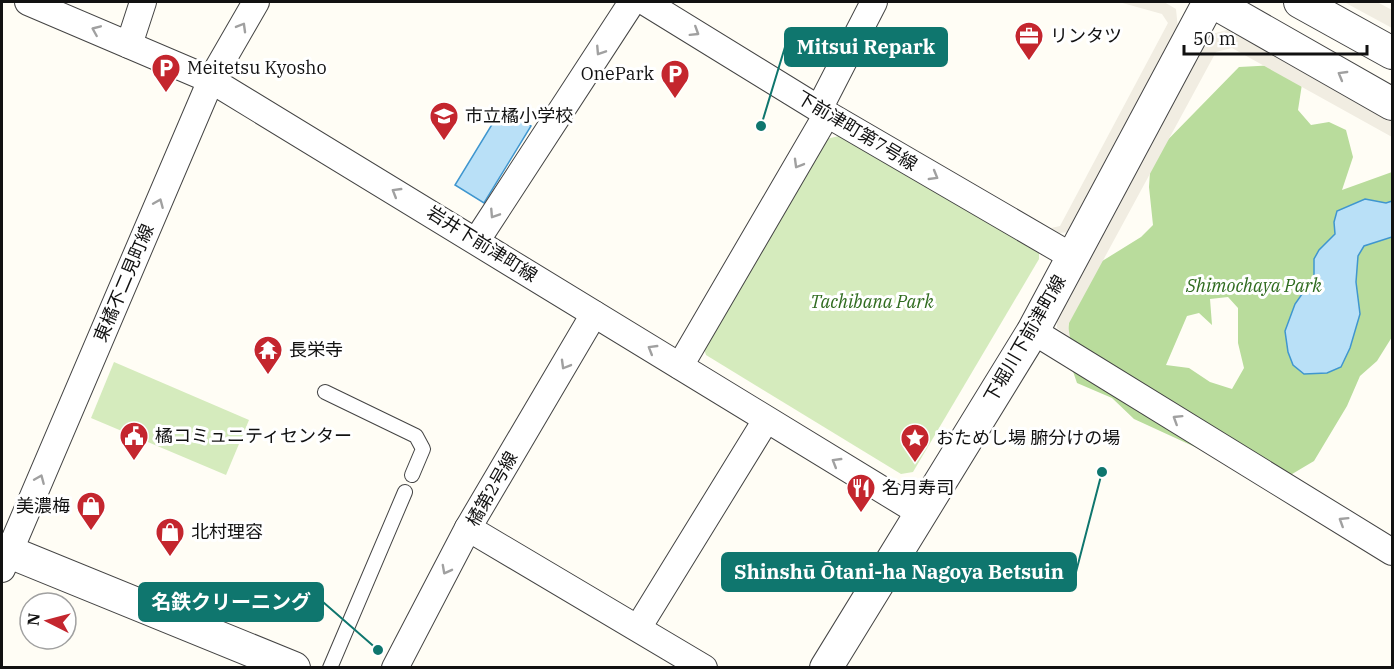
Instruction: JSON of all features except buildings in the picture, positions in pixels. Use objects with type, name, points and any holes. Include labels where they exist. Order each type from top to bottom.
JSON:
[{"type":"street","name":"岩井下前津町線","points":[[28,2],[211,80],[477,240],[922,514]]},
{"type":"street","points":[[129,45],[143,2]]},
{"type":"street","name":"東橘不二見町線","points":[[4,557],[211,80],[256,2]]},
{"type":"street","points":[[477,240],[632,2]]},
{"type":"street","name":"下前津町第7号線","points":[[645,2],[823,111],[1071,256]]},
{"type":"street","points":[[680,366],[823,111],[874,2]]},
{"type":"street","points":[[1211,2],[1392,104]]},
{"type":"street","name":"下堀川下前津町線","points":[[826,668],[1034,331],[1071,256],[1211,2]]},
{"type":"street","points":[[1300,2],[1392,53]]},
{"type":"street","name":"橘第2号線","points":[[395,668],[468,528],[594,314]]},
{"type":"street","points":[[1034,331],[1392,552]]},
{"type":"street","points":[[638,628],[766,420]]},
{"type":"street","points":[[468,528],[704,668]]},
{"type":"street","points":[[4,557],[274,664]]},
{"type":"lane","points":[[325,392],[416,435],[423,449],[412,475]]},
{"type":"lane","points":[[330,668],[405,492]]},
{"type":"green space","name":"Shimochaya Park","points":[[1279,65],[1302,84],[1298,110],[1311,125],[1329,122],[1346,130],[1353,157],[1342,190],[1392,172],[1392,337],[1377,361],[1360,376],[1347,406],[1314,461],[1282,480],[1219,458],[1134,419],[1112,398],[1077,383],[1066,351],[1070,312],[1091,268],[1141,237],[1153,225],[1149,187],[1151,157],[1239,67]],"holes":[[[1228,297],[1238,308],[1238,343],[1244,368],[1232,389],[1210,382],[1189,368],[1166,365],[1187,316],[1199,313],[1212,325],[1210,299]]]},
{"type":"green space","name":"Tachibana Park","points":[[839,136],[1039,249],[1039,259],[913,472],[901,474],[706,355],[703,346],[826,139]]},
{"type":"green space","points":[[114,362],[249,420],[226,475],[91,418]]},
{"type":"shaded area","points":[[1119,2],[1164,2],[1176,9],[1178,29],[1070,232],[1059,233],[1051,228],[1060,226],[1168,23],[1162,14]]},
{"type":"shaded area","points":[[1344,2],[1377,2],[1392,10],[1392,28]]},
{"type":"shaded area","points":[[1230,29],[1392,118],[1392,137],[1232,48],[1216,52],[1068,325],[1070,338],[1057,328],[1057,320],[1207,41],[1212,34]]},
{"type":"water","points":[[502,108],[531,126],[484,203],[455,185]]},
{"type":"water","points":[[1365,199],[1386,203],[1392,201],[1392,237],[1364,246],[1358,256],[1356,282],[1360,314],[1350,348],[1341,367],[1327,373],[1304,374],[1293,365],[1288,352],[1285,331],[1295,304],[1314,277],[1314,259],[1319,250],[1335,234],[1334,222],[1337,211]]},
{"type":"place","name":"リンタツ","points":[[1029,62]]},
{"type":"place","name":"Meitetsu Kyosho","points":[[166,94]]},
{"type":"place","name":"OnePark","points":[[675,100]]},
{"type":"place","name":"Mitsui Repark","points":[[761,126]]},
{"type":"place","name":"市立橘小学校","points":[[444,142]]},
{"type":"place","name":"長栄寺","points":[[268,376]]},
{"type":"place","name":"橘コミュニティセンター","points":[[134,462]]},
{"type":"place","name":"おためし場 腑分けの場","points":[[915,464]]},
{"type":"place","name":"Shinshū Ōtani-ha Nagoya Betsuin","points":[[1102,472]]},
{"type":"place","name":"名月寿司","points":[[861,514]]},
{"type":"place","name":"美濃梅","points":[[91,532]]},
{"type":"place","name":"北村理容","points":[[170,558]]},
{"type":"place","name":"名鉄クリーニング","points":[[378,650]]}]
